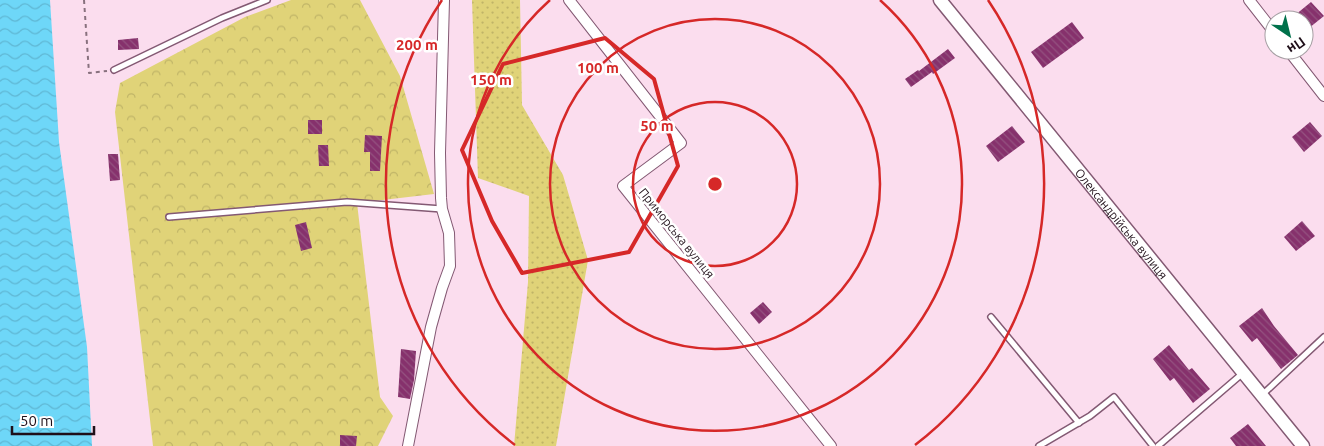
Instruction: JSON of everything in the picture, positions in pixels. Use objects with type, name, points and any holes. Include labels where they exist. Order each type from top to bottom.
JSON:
[{"type":"street","points":[[408,446],[431,327],[450,266],[449,233],[442,209],[440,153],[444,0]]},
{"type":"street","name":"Приморська вулиця","points":[[569,0],[681,142],[623,186],[831,446]]},
{"type":"street","name":"Олександрійська вулиця","points":[[940,0],[1303,446]]},
{"type":"street","points":[[1248,0],[1264,20]]},
{"type":"street","points":[[1296,60],[1324,96]]},
{"type":"lane","points":[[114,70],[222,18],[267,0]]},
{"type":"lane","points":[[168,217],[347,202],[442,209]]},
{"type":"lane","points":[[991,317],[1079,423]]},
{"type":"lane","points":[[1262,395],[1324,337]]},
{"type":"lane","points":[[1158,446],[1244,373]]},
{"type":"lane","points":[[1043,445],[1090,416],[1114,396],[1153,446]]},
{"type":"path","points":[[84,0],[89,73],[114,70]]},
{"type":"highlighted area","points":[[605,38],[654,79],[678,166],[629,252],[522,273],[492,221],[462,150],[503,64]]},
{"type":"green space","points":[[291,0],[360,0],[400,76],[434,194],[357,203],[380,397],[393,416],[378,446],[153,446],[115,112],[120,83],[245,17]]},
{"type":"green space","points":[[472,0],[520,0],[522,105],[563,175],[588,260],[556,446],[514,446],[528,282],[529,196],[478,178]]},
{"type":"water","points":[[0,0],[50,0],[59,142],[87,347],[92,446],[0,446]]},
{"type":"building","points":[[1311,2],[1324,16],[1314,24],[1314,10],[1301,10]]},
{"type":"building","points":[[1072,22],[1084,38],[1043,68],[1031,52]]},
{"type":"building","points":[[138,38],[139,49],[118,50],[118,40]]},
{"type":"building","points":[[948,49],[955,58],[911,87],[905,79]]},
{"type":"building","points":[[308,120],[322,120],[322,134],[308,134]]},
{"type":"building","points":[[1310,122],[1322,136],[1304,152],[1292,137]]},
{"type":"building","points":[[1012,126],[1025,142],[998,162],[986,146]]},
{"type":"building","points":[[365,135],[382,136],[380,171],[370,171],[370,152],[364,152]]},
{"type":"building","points":[[318,145],[328,145],[329,166],[319,166]]},
{"type":"building","points":[[108,154],[118,154],[120,180],[110,181]]},
{"type":"building","points":[[1302,221],[1315,236],[1296,251],[1284,237]]},
{"type":"building","points":[[306,222],[312,248],[301,251],[295,225]]},
{"type":"building","points":[[763,302],[772,312],[759,324],[750,313]]},
{"type":"building","points":[[1262,308],[1298,355],[1281,369],[1257,338],[1252,342],[1239,326]]},
{"type":"building","points":[[1169,345],[1189,370],[1192,368],[1210,389],[1193,403],[1174,378],[1170,381],[1153,359]]},
{"type":"building","points":[[401,349],[416,351],[414,380],[410,399],[398,397]]},
{"type":"building","points":[[1248,424],[1266,446],[1236,446],[1230,438]]},
{"type":"building","points":[[340,435],[357,436],[356,446],[340,446]]}]
